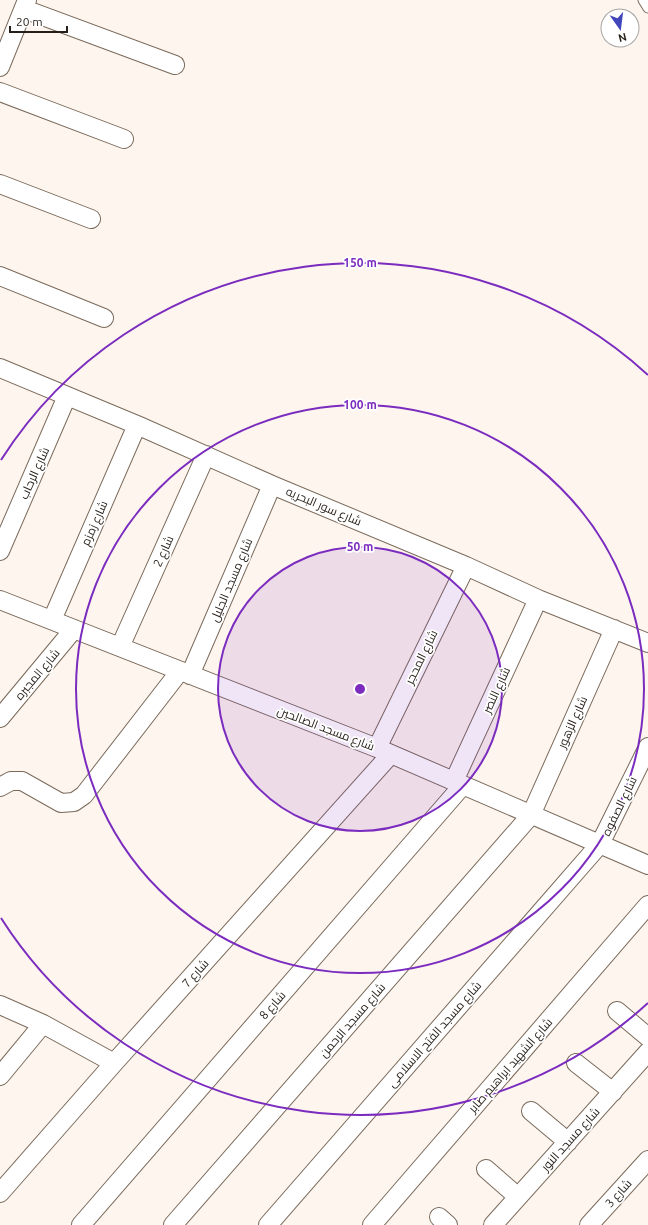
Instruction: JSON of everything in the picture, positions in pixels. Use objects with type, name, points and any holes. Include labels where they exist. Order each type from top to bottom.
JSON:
[{"type":"street","points":[[0,67],[26,4],[175,65]]},
{"type":"street","points":[[0,92],[124,139]]},
{"type":"street","points":[[0,184],[91,219]]},
{"type":"street","points":[[0,276],[104,318]]},
{"type":"street","name":"شارع سور البحريه","points":[[0,368],[137,425],[272,485],[466,566],[538,599],[648,643]]},
{"type":"street","name":"شارع الرحاب","points":[[0,551],[67,396]]},
{"type":"street","name":"شارع زمزم","points":[[52,620],[137,425]]},
{"type":"street","name":"شارع 2","points":[[120,647],[206,455]]},
{"type":"street","name":"شارع مسجد الجليل","points":[[0,787],[11,781],[22,781],[61,803],[74,802],[84,795],[185,673],[272,485]]},
{"type":"street","name":"شارع المحجر","points":[[384,751],[466,566]]},
{"type":"street","name":"شارع النصر","points":[[458,783],[538,599]]},
{"type":"street","name":"شارع مسجد الصالحين","points":[[0,600],[384,751],[648,865]]},
{"type":"street","name":"شارع المجبره","points":[[0,718],[74,629]]},
{"type":"street","name":"شارع الزهور","points":[[530,815],[614,629]]},
{"type":"street","name":"شارع الصفوه","points":[[600,844],[648,747]]},
{"type":"street","name":"شارع 7","points":[[0,1194],[384,751]]},
{"type":"street","name":"شارع 8","points":[[81,1225],[458,783]]},
{"type":"street","name":"شارع مسجد الرحمن","points":[[174,1225],[530,815]]},
{"type":"street","name":"شارع مسجد الفتح الاسلامى","points":[[268,1225],[600,844]]},
{"type":"street","name":"شارع الشهيد ابراهيم صابر","points":[[372,1225],[648,905]]},
{"type":"street","points":[[0,1005],[43,1024],[114,1063]]},
{"type":"street","points":[[617,1011],[648,1037]]},
{"type":"street","points":[[0,1076],[43,1024]]},
{"type":"street","name":"شارع مسجد النور","points":[[493,1225],[648,1052]]},
{"type":"street","points":[[576,1063],[613,1092]]},
{"type":"street","points":[[531,1111],[568,1142]]},
{"type":"street","name":"شارع 3","points":[[589,1225],[648,1160]]},
{"type":"street","points":[[486,1168],[518,1197]]},
{"type":"lane","points":[[643,0],[648,8]]}]
